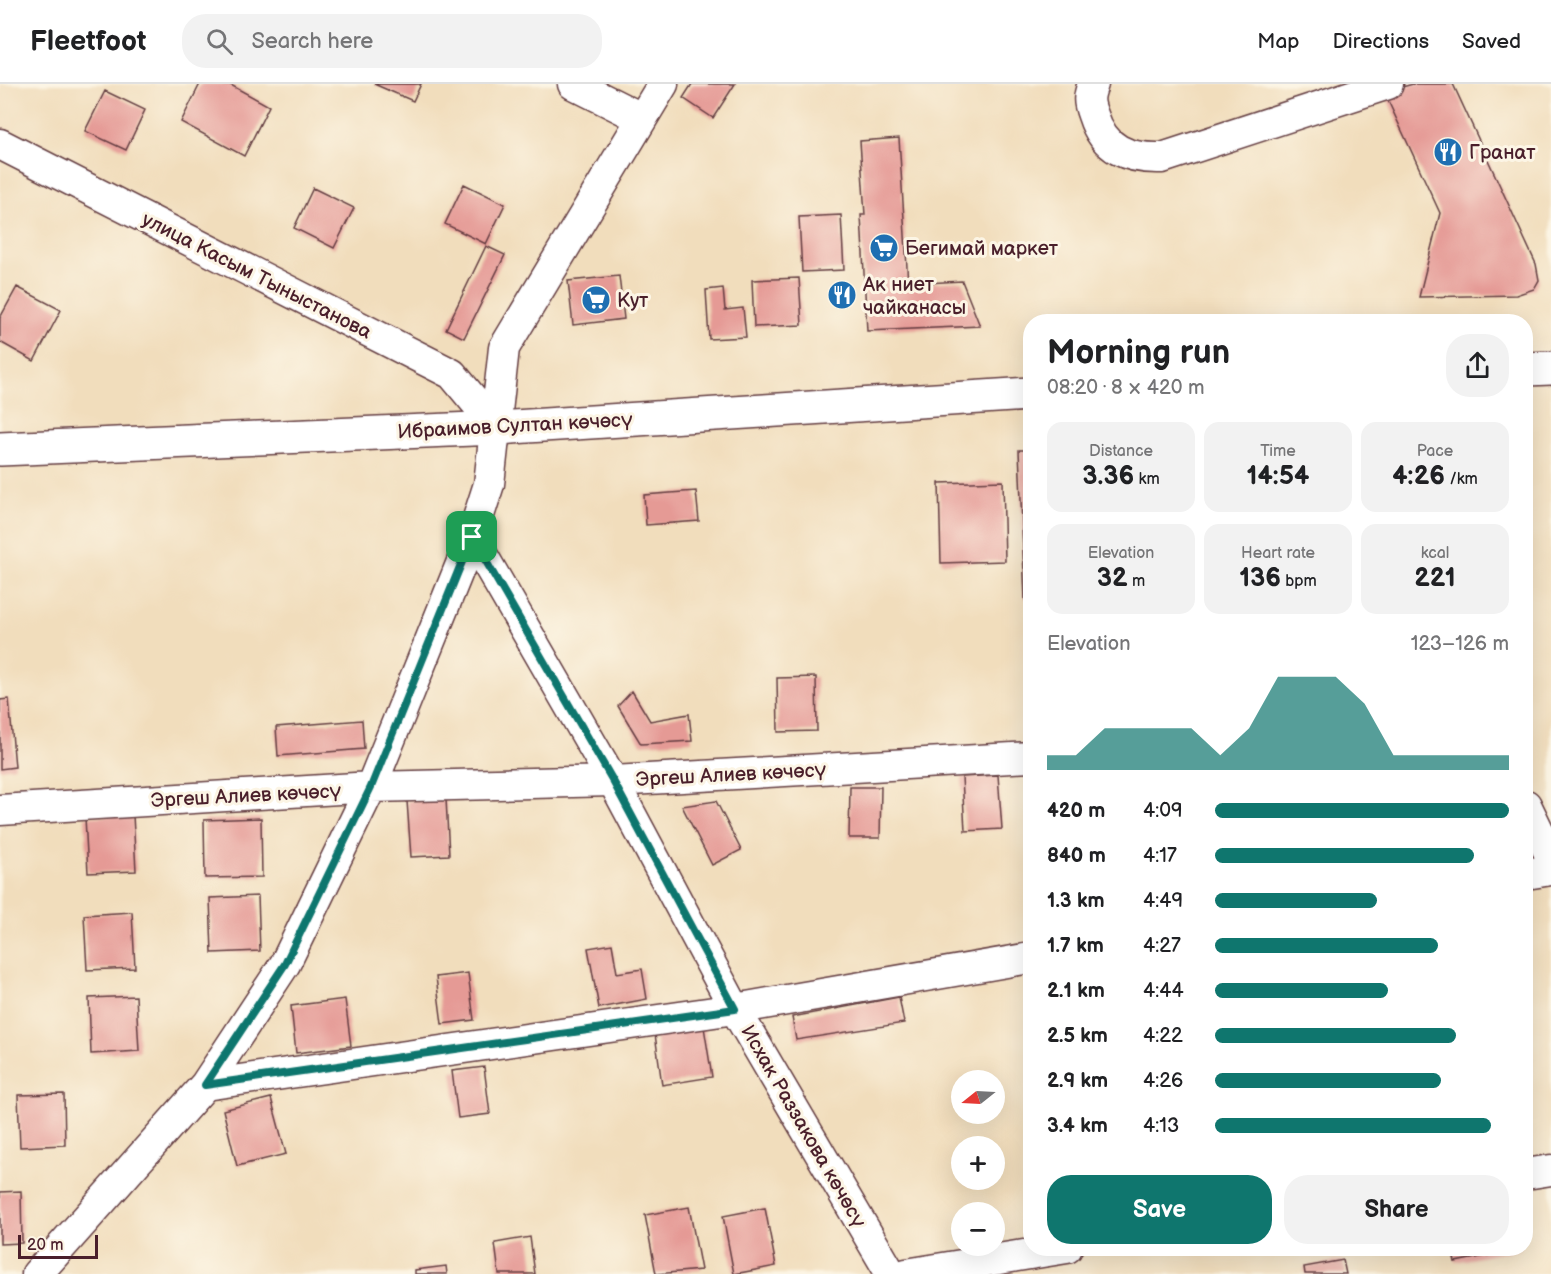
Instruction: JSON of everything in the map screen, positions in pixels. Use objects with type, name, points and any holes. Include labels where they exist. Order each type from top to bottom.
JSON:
[{"type":"main road","points":[[1533,369],[1551,368]]},
{"type":"main road","name":"Ибраимов Султан көчөсү","points":[[0,449],[497,428],[1023,394]]},
{"type":"street","points":[[573,84],[641,118]]},
{"type":"street","points":[[37,1274],[205,1085],[285,964],[371,787],[472,537],[489,484],[497,428],[504,348],[663,84]]},
{"type":"street","points":[[1092,84],[1087,98],[1099,133],[1118,151],[1141,159],[1162,158],[1389,84]]},
{"type":"street","name":"улица Касым Тыныстанова","points":[[0,144],[452,374],[497,428]]},
{"type":"street","name":"Исхак Раззакова көчөсү","points":[[472,537],[613,781],[735,1009],[891,1274]]},
{"type":"street","name":"Эргеш Алиев көчөсү","points":[[0,810],[371,787],[613,781],[1023,757]]},
{"type":"street","points":[[1533,820],[1551,857]]},
{"type":"street","points":[[1533,873],[1551,870]]},
{"type":"street","points":[[205,1085],[735,1009],[1023,959]]},
{"type":"street","points":[[1533,1173],[1551,1170]]},
{"type":"street","points":[[906,1274],[1023,1255]]},
{"type":"building","points":[[200,84],[229,84],[269,106],[244,156],[181,122]]},
{"type":"building","points":[[374,84],[421,84],[413,101]]},
{"type":"building","points":[[692,84],[735,84],[713,118],[683,98]]},
{"type":"building","name":"Гранат","points":[[1413,84],[1453,84],[1536,264],[1539,280],[1534,289],[1516,295],[1419,297],[1440,213],[1384,92]]},
{"type":"building","points":[[105,91],[145,110],[126,150],[85,131]]},
{"type":"building","name":"Бегимай маркет","points":[[899,138],[908,284],[962,281],[980,326],[867,331],[861,215],[865,215],[860,141]]},
{"type":"building","points":[[464,184],[505,204],[486,244],[445,224]]},
{"type":"building","points":[[313,188],[354,208],[334,248],[294,228]]},
{"type":"building","points":[[841,215],[844,270],[802,272],[799,217]]},
{"type":"building","points":[[486,246],[505,255],[464,338],[446,329]]},
{"type":"building","name":"Кут","points":[[619,276],[624,319],[573,325],[568,281]]},
{"type":"building","points":[[799,278],[802,325],[754,327],[752,280]]},
{"type":"building","points":[[17,287],[61,310],[34,361],[0,342],[0,318]]},
{"type":"building","points":[[723,288],[725,310],[743,308],[746,337],[709,339],[706,290]]},
{"type":"building","points":[[1019,450],[1023,450],[1023,550]]},
{"type":"building","points":[[1003,481],[1005,561],[941,563],[939,483]]},
{"type":"building","points":[[696,491],[699,521],[646,525],[644,495]]},
{"type":"building","points":[[816,677],[817,731],[778,732],[777,678]]},
{"type":"building","points":[[632,691],[650,721],[689,714],[692,741],[641,744],[618,706]]},
{"type":"building","points":[[9,699],[15,767],[0,769],[0,700]]},
{"type":"building","points":[[362,720],[364,749],[278,756],[276,727]]},
{"type":"building","points":[[998,775],[1002,829],[965,831],[962,777]]},
{"type":"building","points":[[850,787],[881,787],[880,838],[849,838]]},
{"type":"building","points":[[446,799],[449,855],[411,857],[407,801]]},
{"type":"building","points":[[716,801],[741,850],[712,865],[682,806]]},
{"type":"building","points":[[133,815],[136,871],[88,873],[85,817]]},
{"type":"building","points":[[261,818],[262,877],[205,878],[204,820]]},
{"type":"building","points":[[258,896],[260,951],[212,953],[210,898]]},
{"type":"building","points":[[132,912],[135,968],[87,970],[84,915]]},
{"type":"building","points":[[612,944],[617,973],[642,969],[647,999],[599,1008],[588,948]]},
{"type":"building","points":[[468,973],[474,1020],[442,1024],[436,977]]},
{"type":"building","points":[[136,996],[139,1051],[91,1054],[89,998]]},
{"type":"building","points":[[899,997],[904,1023],[796,1040],[792,1017]]},
{"type":"building","points":[[345,999],[351,1046],[296,1053],[291,1006]]},
{"type":"building","points":[[704,1027],[712,1077],[662,1085],[655,1034]]},
{"type":"building","points":[[484,1067],[490,1114],[458,1118],[452,1071]]},
{"type":"building","points":[[64,1094],[65,1145],[20,1147],[18,1095]]},
{"type":"building","points":[[271,1098],[286,1154],[237,1166],[223,1110]]},
{"type":"building","points":[[21,1191],[22,1243],[0,1244],[0,1192]]},
{"type":"building","points":[[689,1207],[701,1270],[656,1274],[645,1215]]},
{"type":"building","points":[[765,1208],[776,1266],[734,1274],[723,1216]]},
{"type":"building","points":[[530,1237],[535,1274],[499,1274],[495,1243]]},
{"type":"building","points":[[1454,1256],[1485,1256],[1455,1262]]},
{"type":"building","points":[[1343,1260],[1346,1274],[1305,1274],[1304,1267]]},
{"type":"building","points":[[446,1266],[447,1274],[415,1274],[415,1270]]},
{"type":"place","name":"Гранат","points":[[1448,152]]},
{"type":"place","name":"Бегимай маркет","points":[[884,248]]},
{"type":"place","name":"Ак ниет чайканасы","points":[[842,295]]},
{"type":"place","name":"Кут","points":[[596,300]]},
{"type":"route","points":[[472,537],[613,781],[735,1009],[205,1085],[285,964],[371,787],[472,537]]}]
